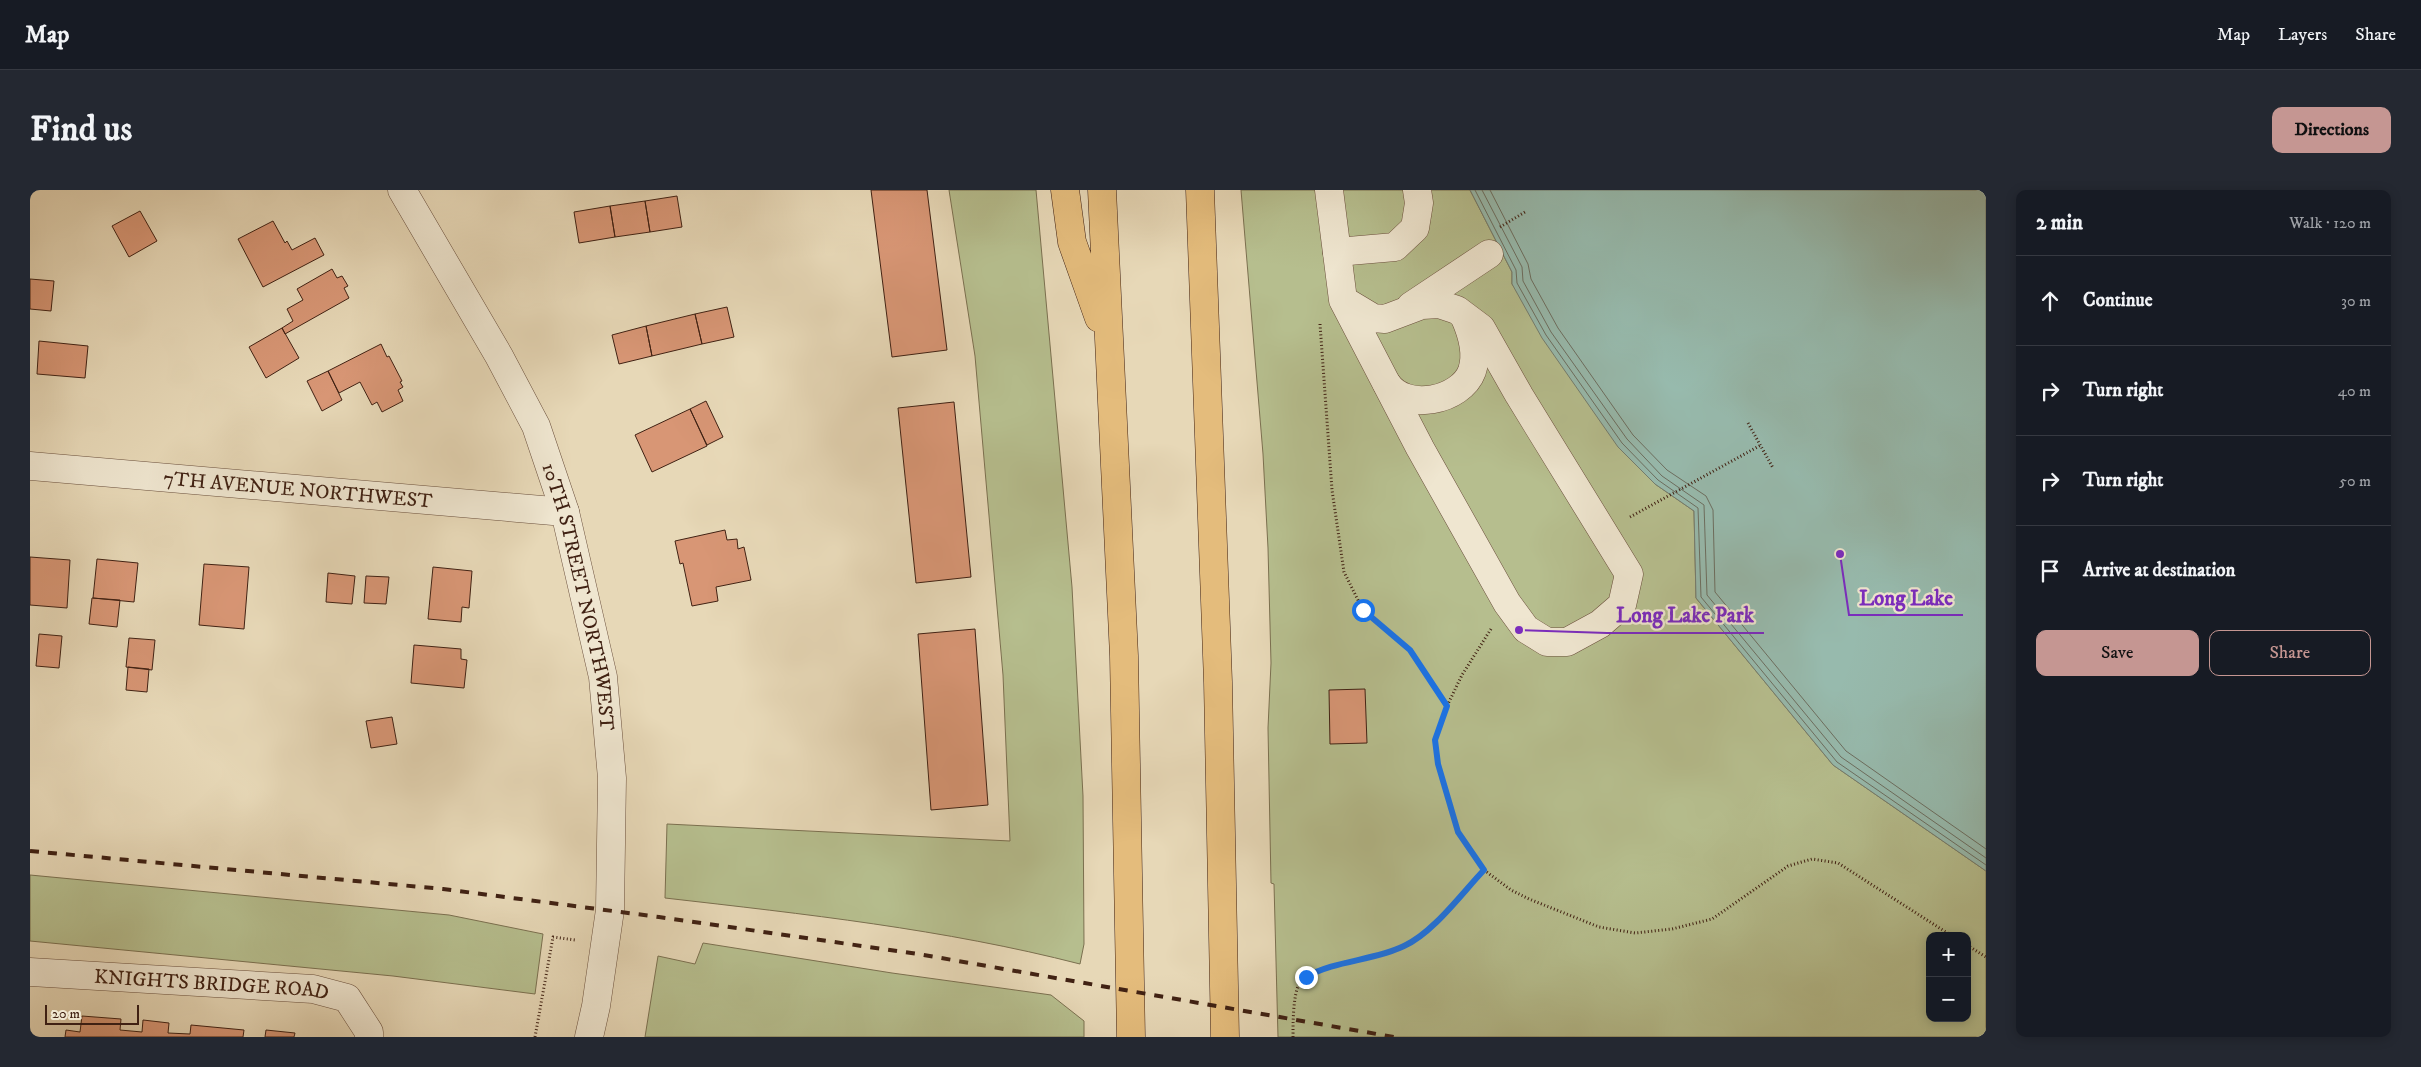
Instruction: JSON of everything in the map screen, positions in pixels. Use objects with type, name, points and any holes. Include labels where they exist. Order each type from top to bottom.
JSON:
[{"type":"highway","points":[[1065,190],[1072,242],[1109,348]]},
{"type":"highway","points":[[1102,190],[1124,656],[1130,1037]]},
{"type":"highway","points":[[1189,190],[1207,421]]},
{"type":"highway","points":[[1200,190],[1218,682],[1225,1037]]},
{"type":"street","name":"10TH STREET NORTHWEST","points":[[402,190],[499,356],[536,426],[565,512],[603,677],[612,778],[610,910],[596,1006],[589,1037]]},
{"type":"street","points":[[1329,190],[1343,300],[1420,448],[1507,603],[1526,630],[1546,642],[1567,642],[1600,624],[1622,605],[1629,574],[1519,395],[1481,328],[1464,314],[1439,304],[1422,305],[1395,315],[1374,318],[1343,300]]},
{"type":"street","points":[[1337,252],[1395,247],[1415,228],[1419,203],[1417,190]]},
{"type":"street","points":[[1464,314],[1474,341],[1472,371],[1461,386],[1433,400],[1414,402],[1388,386],[1380,367],[1377,348],[1395,315],[1489,254]]},
{"type":"street","name":"7TH AVENUE NORTHWEST","points":[[30,466],[565,512]]},
{"type":"street","name":"KNIGHTS BRIDGE ROAD","points":[[30,972],[313,989],[347,998],[369,1032],[370,1037]]},
{"type":"path","points":[[1320,320],[1332,490],[1344,572],[1363,610],[1410,650],[1447,706]]},
{"type":"path","points":[[1748,423],[1773,468]]},
{"type":"path","points":[[1634,515],[1761,445]]},
{"type":"path","points":[[1507,603],[1462,675],[1447,706],[1435,740],[1438,764],[1458,832],[1484,870],[1511,890],[1552,909],[1599,927],[1635,933],[1672,929],[1712,919],[1788,866],[1812,859],[1838,863],[1946,932]]},
{"type":"path","points":[[1293,1037],[1299,984],[1306,977],[1330,967],[1404,946],[1437,920],[1484,870]]},
{"type":"path","points":[[535,1037],[553,937],[564,938]]},
{"type":"path","points":[[1971,947],[1986,956]]},
{"type":"green space","points":[[949,190],[1036,190],[1072,587],[1083,796],[1084,944],[1080,964],[977,941],[926,932],[665,898],[667,824],[1010,841],[1003,675],[975,356]]},
{"type":"green space","points":[[1241,190],[1470,190],[1512,272],[1512,284],[1655,484],[1694,511],[1696,598],[1833,765],[1986,871],[1986,1037],[1278,1037],[1274,884],[1271,883],[1268,728],[1271,663],[1263,454]]},
{"type":"green space","points":[[30,875],[449,915],[543,934],[535,994],[393,976],[30,941]]},
{"type":"green space","points":[[703,943],[892,973],[1051,995],[1084,1021],[1084,1037],[645,1037],[658,956],[695,964]]},
{"type":"water","points":[[1470,190],[1986,190],[1986,871],[1833,765],[1696,598],[1694,511],[1655,484],[1618,447],[1542,338],[1512,284],[1512,272]]},
{"type":"building","points":[[871,190],[927,190],[947,350],[892,357]]},
{"type":"building","points":[[677,196],[682,227],[650,232],[645,201]]},
{"type":"building","points":[[645,201],[650,232],[615,237],[610,206]]},
{"type":"building","points":[[610,206],[615,237],[579,243],[574,212]]},
{"type":"building","points":[[140,211],[157,241],[129,257],[112,226]]},
{"type":"building","points":[[273,221],[285,243],[287,241],[292,250],[315,238],[324,255],[263,287],[238,239]]},
{"type":"building","points":[[332,269],[337,278],[342,276],[348,286],[344,288],[349,298],[285,334],[282,328],[293,321],[287,309],[303,300],[297,289]]},
{"type":"building","points":[[30,279],[54,281],[51,311],[30,309]]},
{"type":"building","points":[[727,307],[734,337],[702,344],[695,314]]},
{"type":"building","points":[[695,314],[702,344],[652,356],[646,326]]},
{"type":"building","points":[[646,326],[652,356],[619,364],[612,335]]},
{"type":"building","points":[[282,328],[299,358],[266,378],[249,347]]},
{"type":"building","points":[[39,341],[88,346],[85,378],[37,374]]},
{"type":"building","points":[[381,344],[402,381],[400,382],[403,387],[398,390],[403,401],[382,412],[377,402],[372,405],[360,382],[339,393],[328,371]]},
{"type":"building","points":[[328,371],[342,400],[322,411],[307,381]]},
{"type":"building","points":[[706,401],[723,437],[707,445],[690,409]]},
{"type":"building","points":[[954,402],[971,577],[916,583],[898,408]]},
{"type":"building","points":[[690,409],[707,446],[652,472],[635,435]]},
{"type":"building","points":[[725,530],[727,540],[737,539],[738,549],[744,547],[751,580],[716,587],[718,601],[692,606],[683,563],[680,564],[675,541]]},
{"type":"building","points":[[30,557],[70,560],[67,608],[30,605]]},
{"type":"building","points":[[97,559],[138,563],[134,602],[93,598]]},
{"type":"building","points":[[204,564],[249,567],[244,629],[199,625]]},
{"type":"building","points":[[433,567],[472,571],[469,608],[462,607],[461,622],[428,619]]},
{"type":"building","points":[[328,573],[355,576],[352,604],[326,602]]},
{"type":"building","points":[[366,576],[389,577],[386,604],[364,603]]},
{"type":"building","points":[[92,598],[120,600],[117,627],[89,624]]},
{"type":"building","points":[[975,629],[988,805],[931,810],[918,634]]},
{"type":"building","points":[[39,634],[62,636],[59,668],[36,666]]},
{"type":"building","points":[[129,638],[155,640],[152,670],[126,667]]},
{"type":"building","points":[[414,645],[461,649],[461,659],[467,660],[464,688],[411,683]]},
{"type":"building","points":[[128,667],[149,669],[147,692],[126,690]]},
{"type":"building","points":[[1365,689],[1367,743],[1330,744],[1329,690]]},
{"type":"building","points":[[392,717],[397,744],[371,748],[366,721]]},
{"type":"building","points":[[82,1016],[121,1019],[120,1030],[142,1032],[143,1020],[169,1023],[168,1033],[190,1034],[191,1025],[244,1030],[243,1037],[65,1037],[66,1030],[80,1032]]},
{"type":"building","points":[[266,1030],[295,1033],[294,1037],[265,1037]]},
{"type":"railway","points":[[30,851],[443,889],[659,917],[918,954],[1394,1037]]},
{"type":"place","name":"Long Lake","points":[[1840,554]]},
{"type":"place","name":"Long Lake Park","points":[[1519,630]]},
{"type":"route","points":[[1306,977],[1330,967],[1394,950],[1413,941],[1437,920],[1484,870],[1458,832],[1438,764],[1435,740],[1447,706],[1430,683],[1410,650],[1363,610]]}]
